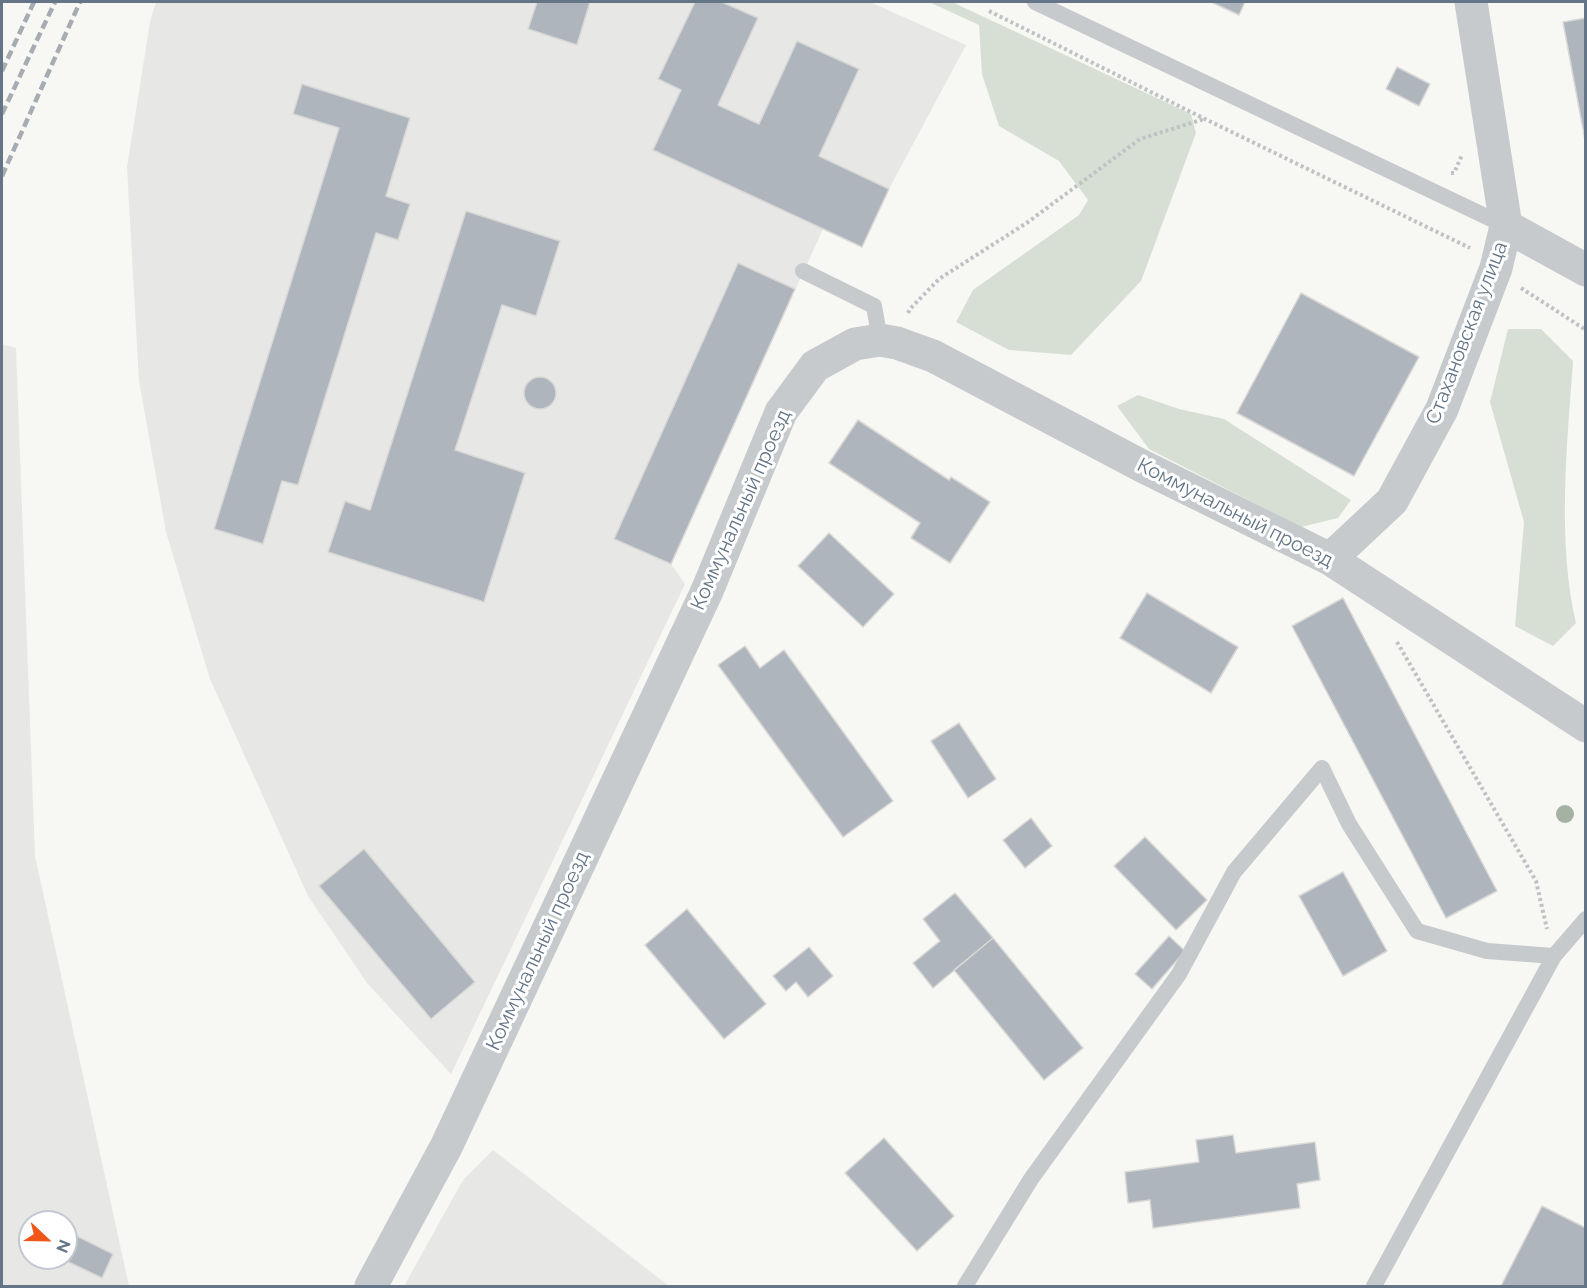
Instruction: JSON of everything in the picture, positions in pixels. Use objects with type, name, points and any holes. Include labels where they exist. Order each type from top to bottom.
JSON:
[{"type":"street","name":"Стахановская улица","points":[[1330,559],[1392,501],[1442,409],[1496,268],[1506,226],[1471,2]]},
{"type":"street","points":[[1506,226],[1586,270]]},
{"type":"street","name":"Коммунальный проезд","points":[[371,1287],[446,1147],[687,634],[781,412],[814,366],[855,344],[888,341],[933,356],[1142,466],[1330,559],[1586,726]]},
{"type":"lane","points":[[1035,2],[1506,226]]},
{"type":"lane","points":[[803,271],[874,306],[888,341]]},
{"type":"lane","points":[[965,1287],[1031,1179],[1179,974],[1234,872],[1322,768],[1349,824],[1417,931],[1487,951],[1554,956]]},
{"type":"lane","points":[[1374,1287],[1554,956],[1586,919]]},
{"type":"path","points":[[989,11],[1474,250],[1517,285],[1586,330]]},
{"type":"path","points":[[888,341],[910,309],[939,279],[1028,222],[1140,139],[1205,119]]},
{"type":"path","points":[[1446,174],[1454,173],[1464,151]]},
{"type":"path","points":[[1395,637],[1536,881],[1554,956]]},
{"type":"shaded area","points":[[156,2],[870,2],[966,45],[889,189],[862,247],[823,229],[671,564],[685,584],[451,1074],[367,983],[308,896],[210,679],[166,532],[139,381],[127,167],[150,22]]},
{"type":"shaded area","points":[[929,2],[952,2],[1191,114],[1196,133],[1141,281],[1071,355],[1009,350],[956,322],[973,290],[1079,215],[1088,200],[1059,161],[999,126],[982,74],[979,25]]},
{"type":"shaded area","points":[[1508,329],[1541,329],[1573,361],[1566,459],[1565,526],[1570,592],[1576,623],[1553,646],[1515,626],[1524,522],[1490,402]]},
{"type":"shaded area","points":[[2,344],[16,348],[35,856],[129,1286],[2,1286]]},
{"type":"shaded area","points":[[1138,395],[1179,409],[1224,419],[1351,500],[1338,518],[1301,527],[1149,449],[1117,406]]},
{"type":"shaded area","points":[[493,1150],[669,1286],[404,1286],[463,1180]]},
{"type":"building","points":[[537,2],[590,2],[577,45],[528,29]]},
{"type":"building","points":[[695,2],[722,2],[758,18],[718,105],[759,124],[797,41],[859,69],[819,156],[889,189],[862,247],[653,150],[681,90],[658,79]]},
{"type":"building","points":[[1211,2],[1245,2],[1239,15]]},
{"type":"building","points":[[1586,18],[1586,140],[1585,140],[1563,22]]},
{"type":"building","points":[[1397,67],[1430,84],[1419,106],[1386,89]]},
{"type":"building","points":[[302,84],[410,118],[386,196],[410,204],[398,240],[376,233],[298,485],[282,481],[263,544],[214,529],[339,128],[293,114]]},
{"type":"building","points":[[466,211],[560,241],[536,316],[502,305],[455,450],[525,473],[484,602],[328,552],[345,501],[370,510]]},
{"type":"building","points":[[738,263],[795,289],[671,564],[614,539]]},
{"type":"building","points":[[1301,293],[1419,357],[1354,476],[1237,413]]},
{"type":"building","points":[[540,377],[552,381],[556,393],[552,405],[540,409],[528,405],[524,393],[528,381]]},
{"type":"building","points":[[858,420],[949,480],[951,477],[990,502],[950,563],[911,538],[920,523],[829,463]]},
{"type":"building","points":[[829,533],[894,594],[863,627],[798,566]]},
{"type":"building","points":[[1147,593],[1238,647],[1211,693],[1120,638]]},
{"type":"building","points":[[1343,598],[1497,891],[1446,918],[1292,626]]},
{"type":"building","points":[[745,646],[760,668],[784,650],[893,801],[843,837],[718,665]]},
{"type":"building","points":[[959,723],[996,779],[968,798],[931,741]]},
{"type":"building","points":[[1031,818],[1052,846],[1025,868],[1003,840]]},
{"type":"building","points":[[1145,837],[1207,900],[1176,930],[1114,866]]},
{"type":"building","points":[[364,849],[475,982],[431,1019],[319,886]]},
{"type":"building","points":[[1343,872],[1387,951],[1343,976],[1299,896]]},
{"type":"building","points":[[955,893],[993,938],[933,988],[913,963],[940,941],[923,919]]},
{"type":"building","points":[[687,909],[766,1004],[724,1039],[645,945]]},
{"type":"building","points":[[1169,936],[1185,951],[1152,989],[1135,974]]},
{"type":"building","points":[[993,938],[1083,1048],[1044,1080],[954,970]]},
{"type":"building","points":[[809,947],[833,976],[808,997],[796,982],[786,991],[773,976]]},
{"type":"building","points":[[1233,1135],[1236,1153],[1315,1142],[1320,1180],[1297,1184],[1300,1208],[1153,1228],[1150,1200],[1128,1203],[1125,1172],[1199,1162],[1196,1140]]},
{"type":"building","points":[[884,1138],[954,1216],[917,1251],[845,1173]]},
{"type":"building","points":[[1542,1206],[1586,1228],[1586,1286],[1501,1286]]},
{"type":"building","points":[[78,1236],[113,1254],[102,1278],[78,1267]]},
{"type":"railway","points":[[2,71],[34,2]]},
{"type":"railway","points":[[2,114],[55,2]]},
{"type":"railway","points":[[2,176],[80,2]]}]
